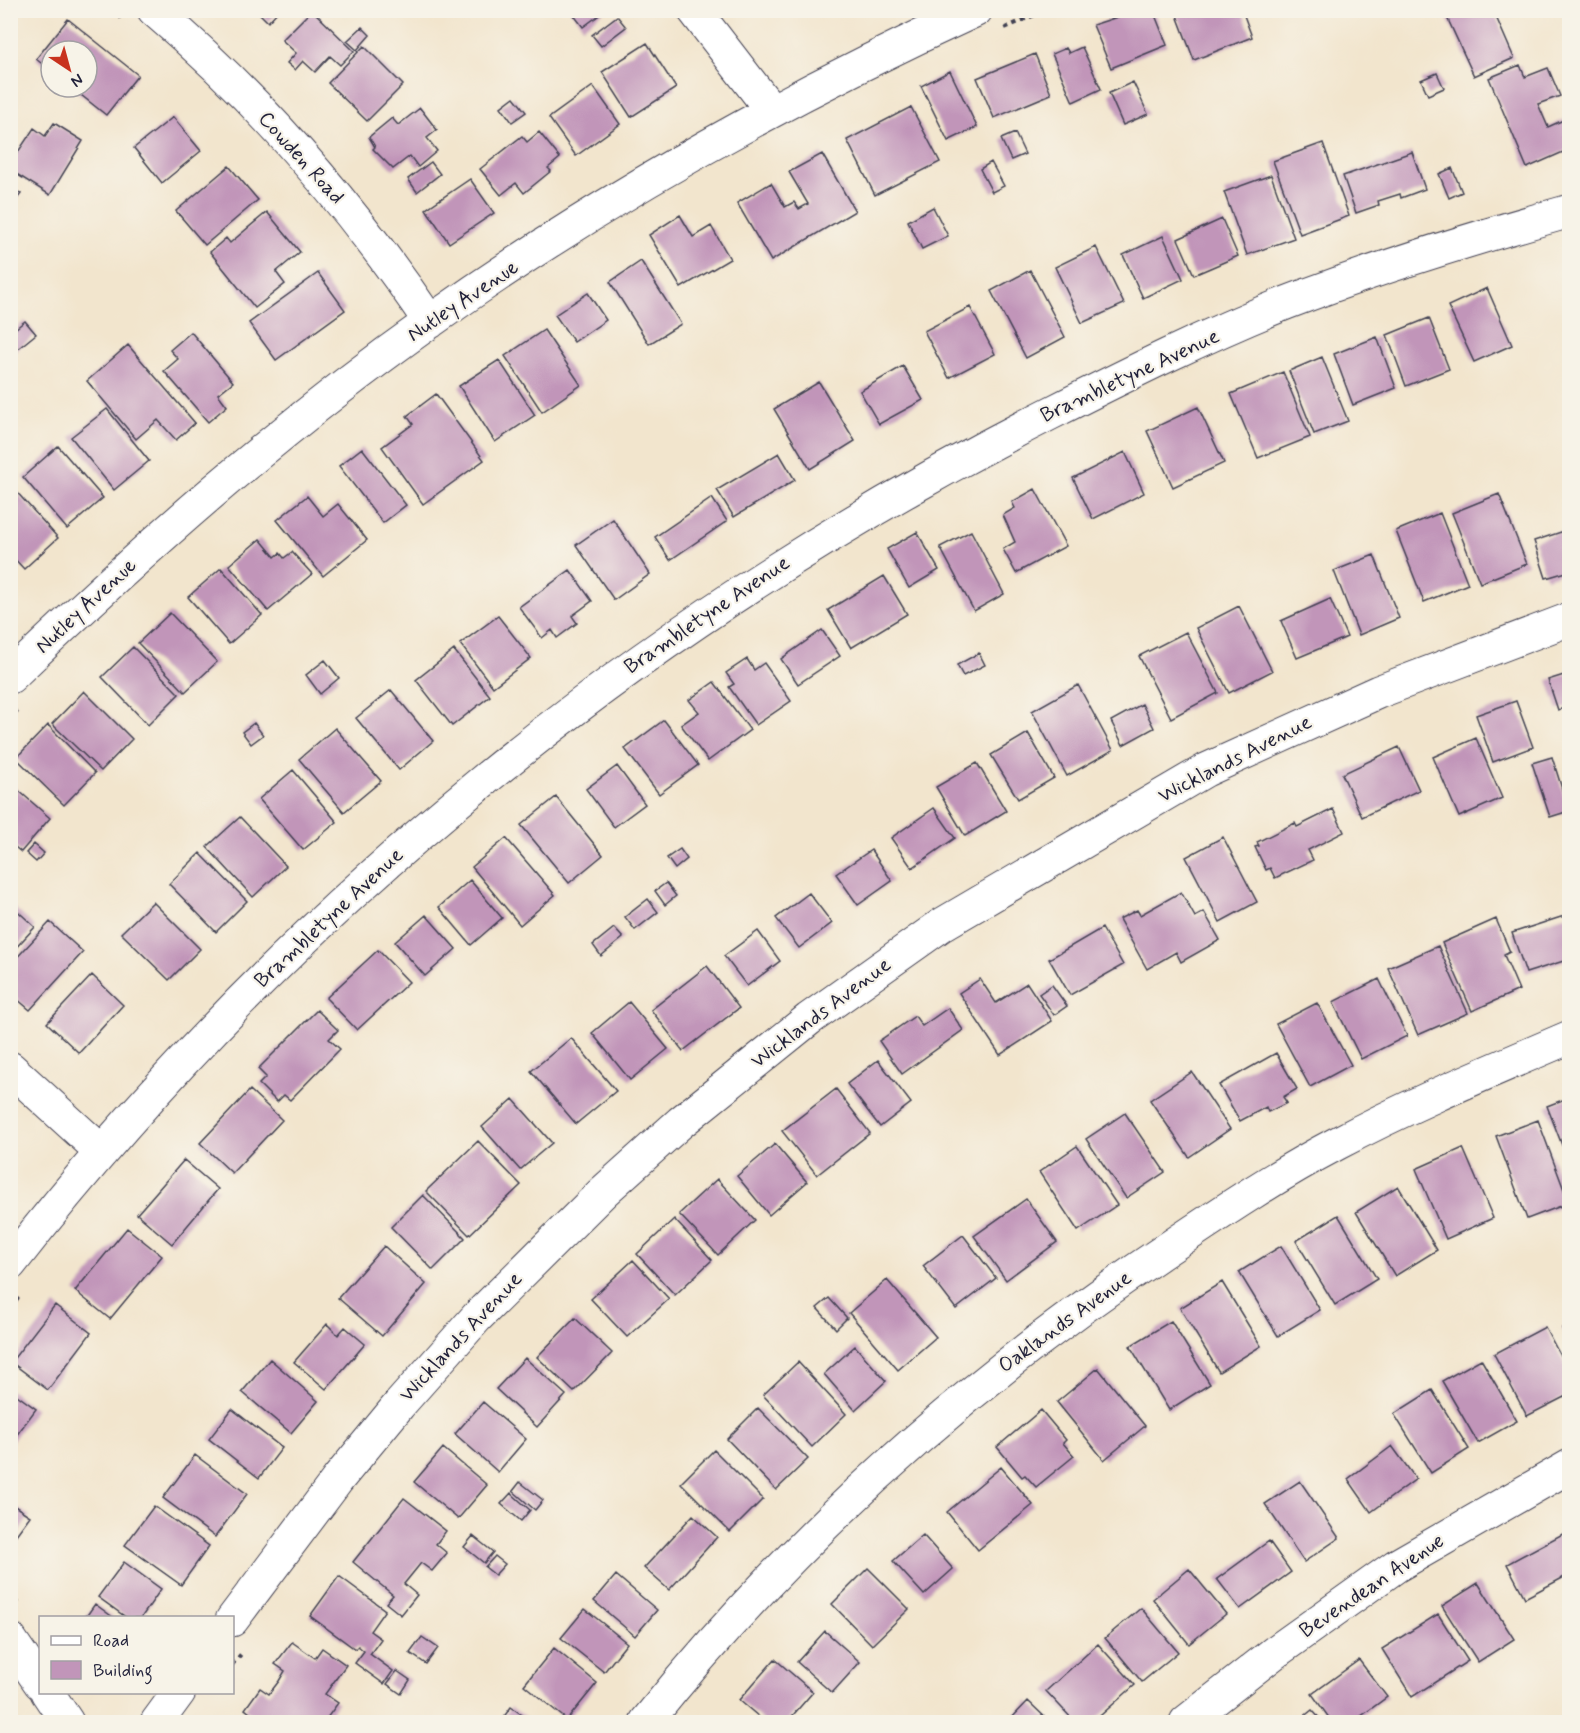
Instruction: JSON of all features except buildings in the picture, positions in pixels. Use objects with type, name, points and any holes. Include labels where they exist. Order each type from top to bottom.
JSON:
[{"type":"street","name":"Cowden Road","points":[[154,10],[196,47],[306,161],[382,252],[430,322]]},
{"type":"street","points":[[694,10],[772,111]]},
{"type":"street","name":"Nutley Avenue","points":[[19,690],[225,482],[284,433],[430,322],[624,197],[772,111],[824,83],[976,10]]},
{"type":"street","name":"Brambletyne Avenue","points":[[16,1278],[102,1152],[227,1015],[335,909],[391,859],[564,716],[667,640],[747,586],[924,480],[1145,366],[1283,305],[1353,279],[1435,251],[1569,211]]},
{"type":"street","name":"Wicklands Avenue","points":[[240,1633],[338,1479],[399,1405],[477,1317],[596,1198],[681,1122],[809,1020],[942,924],[1206,771],[1378,692],[1569,619]]},
{"type":"street","name":"Oaklands Avenue","points":[[646,1722],[764,1585],[843,1506],[946,1412],[1100,1294],[1240,1199],[1333,1145],[1452,1088],[1569,1037]]},
{"type":"street","points":[[10,1068],[102,1152]]},
{"type":"street","name":"Bevendean Avenue","points":[[1186,1722],[1274,1653],[1396,1566],[1569,1466]]},
{"type":"street","points":[[10,1639],[39,1682]]},
{"type":"street","points":[[48,1694],[67,1722]]},
{"type":"street","points":[[157,1722],[178,1694]]},
{"type":"path","points":[[1002,29],[1046,10]]},
{"type":"path","points":[[10,718],[19,690]]},
{"type":"path","points":[[10,1308],[16,1278]]},
{"type":"path","points":[[234,1657],[240,1633]]}]
